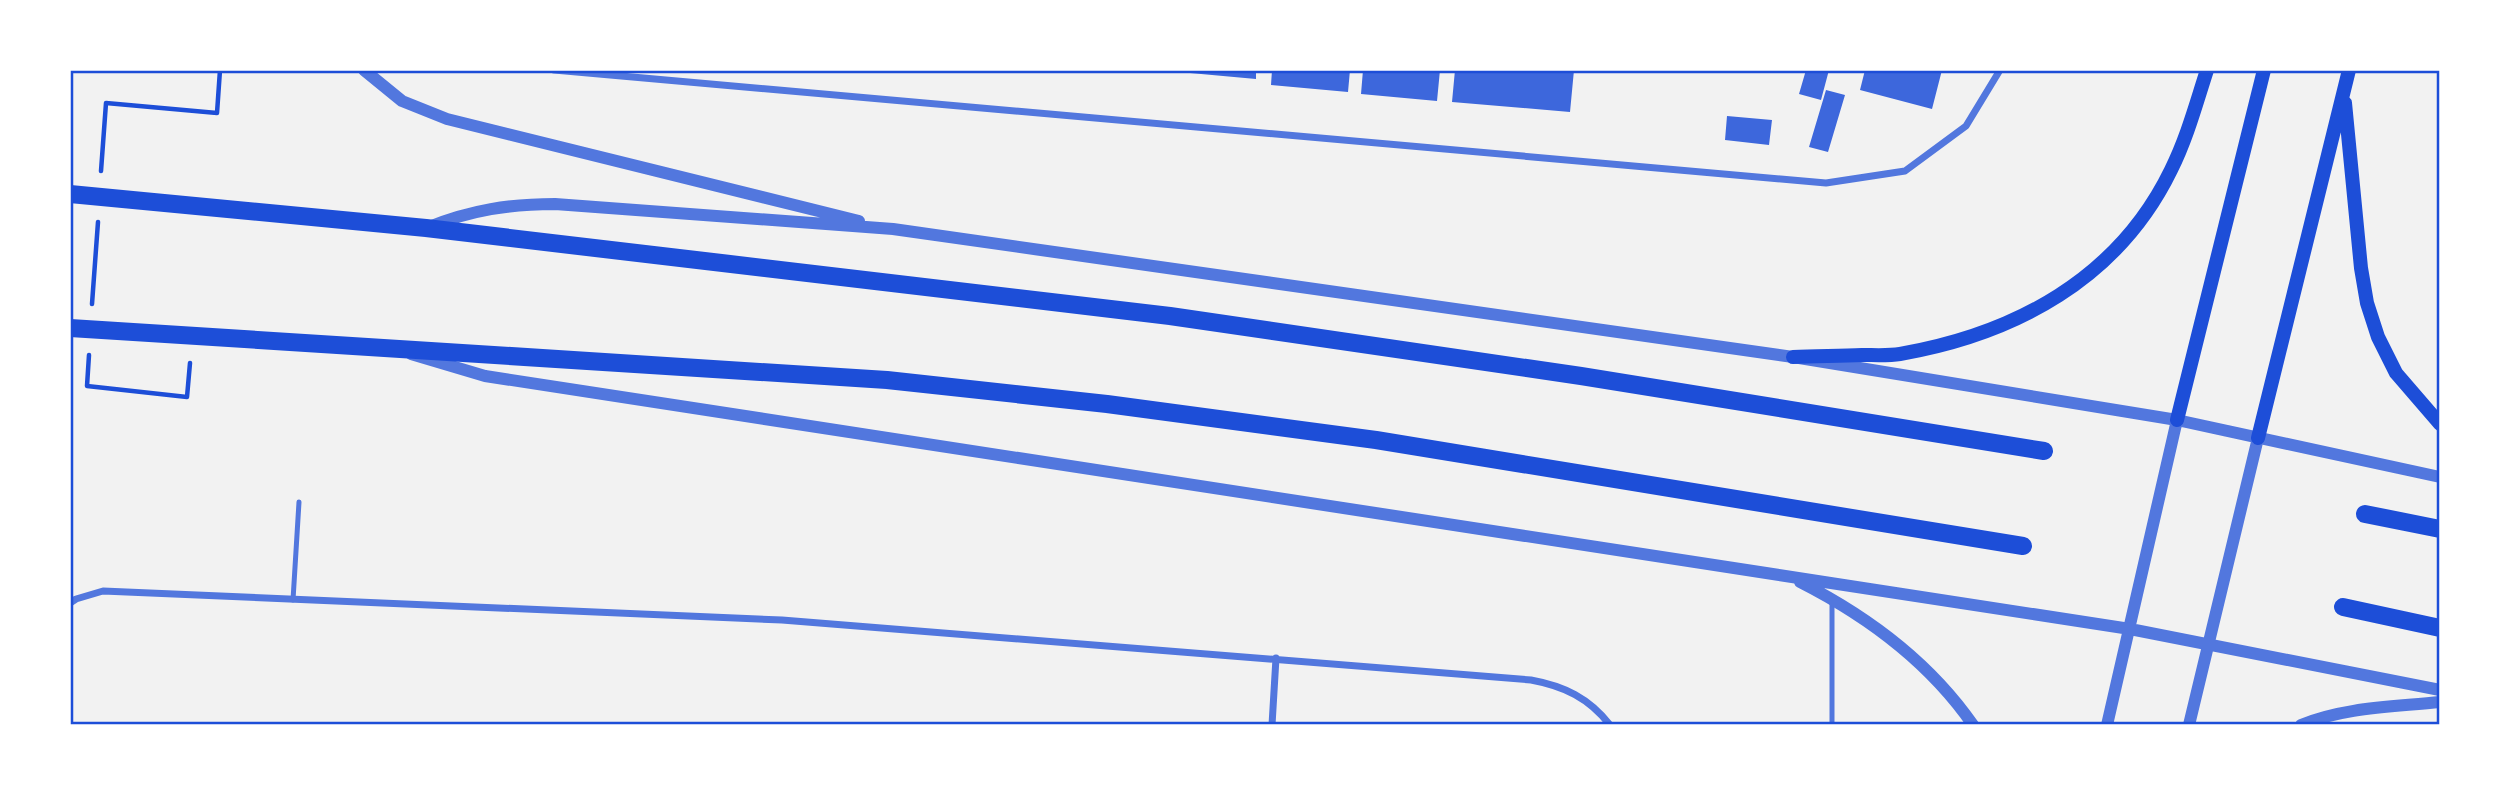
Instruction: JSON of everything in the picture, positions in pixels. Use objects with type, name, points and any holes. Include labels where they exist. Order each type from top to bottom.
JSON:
[{"type":"main road","points":[[1793,357],[1898,355],[1987,331],[2025,316],[2061,295],[2094,271],[2124,242],[2149,208],[2171,172],[2187,133],[2207,70]]},
{"type":"main road","points":[[2177,420],[2264,70]]},
{"type":"main road","points":[[2258,438],[2349,70]]},
{"type":"main road","points":[[2344,91],[2361,268],[2367,303],[2378,337],[2396,373],[2440,424]]},
{"type":"main road","points":[[70,194],[426,228],[1170,316],[1581,376],[2044,451]]},
{"type":"main road","points":[[70,328],[887,380],[1107,404],[1376,440],[2023,546]]},
{"type":"main road","points":[[2365,514],[2440,529]]},
{"type":"main road","points":[[2343,607],[2440,628]]},
{"type":"street","points":[[364,70],[402,101],[447,119],[893,229]]},
{"type":"street","points":[[554,70],[1826,183],[1905,171],[1966,126],[2000,70]]},
{"type":"street","points":[[426,228],[482,209],[520,204],[555,204],[893,229],[1793,357],[2177,420],[2440,477]]},
{"type":"street","points":[[394,347],[424,359],[485,376],[2130,629],[2440,690]]},
{"type":"street","points":[[2107,725],[2177,420]]},
{"type":"street","points":[[2189,725],[2258,438]]},
{"type":"street","points":[[1790,577],[1832,598],[1907,652],[1940,685],[1973,725]]},
{"type":"street","points":[[70,603],[103,592],[782,620],[1276,658],[1551,684],[1571,691],[1588,702],[1610,725]]},
{"type":"street","points":[[1272,725],[1276,658]]},
{"type":"street","points":[[2301,725],[2318,718],[2348,712],[2440,702]]},
{"type":"lane","points":[[293,600],[299,502]]},
{"type":"lane","points":[[1832,598],[1832,725]]},
{"type":"path","points":[[101,175],[106,103],[217,113],[220,70]]},
{"type":"path","points":[[92,311],[98,215]]},
{"type":"path","points":[[89,352],[88,386],[187,397]]},
{"type":"building","points":[[1256,70],[1256,79],[1179,72]]},
{"type":"building","points":[[1272,70],[1350,70],[1348,92],[1271,85]]},
{"type":"building","points":[[1363,70],[1440,70],[1437,101],[1361,94]]},
{"type":"building","points":[[1455,70],[1574,70],[1570,112],[1452,102]]},
{"type":"building","points":[[1806,70],[1829,70],[1821,100],[1799,94]]},
{"type":"building","points":[[1865,70],[1942,70],[1932,109],[1860,90]]},
{"type":"building","points":[[1826,90],[1845,95],[1828,152],[1809,147]]},
{"type":"building","points":[[1727,116],[1772,120],[1769,145],[1725,140]]}]
